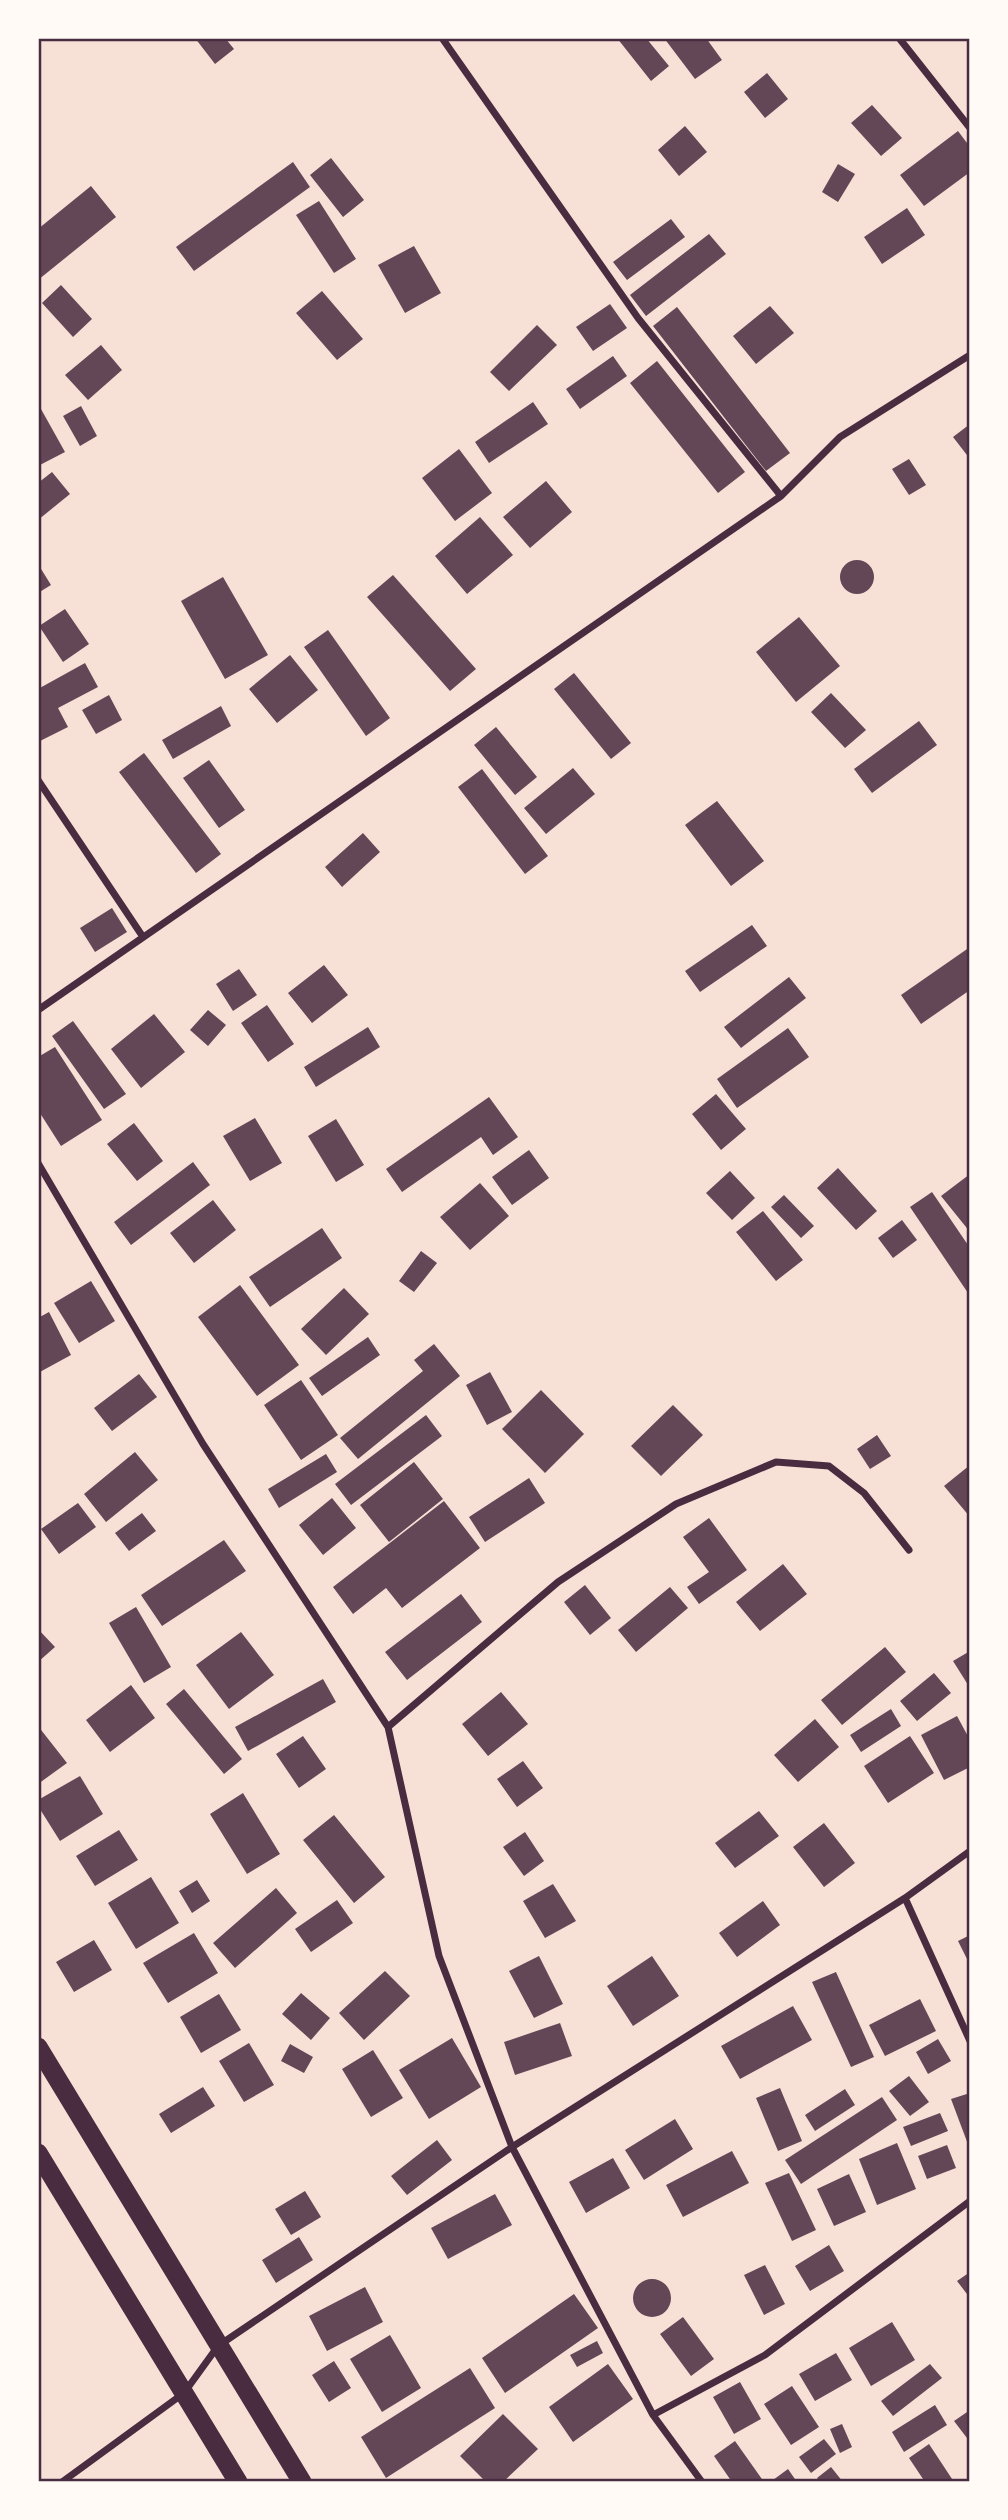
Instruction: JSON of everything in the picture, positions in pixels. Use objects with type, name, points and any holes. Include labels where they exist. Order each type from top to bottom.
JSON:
[{"type":"highway","points":[[38,2047],[302,2482]]},
{"type":"highway","points":[[38,2153],[238,2482]]},
{"type":"street","points":[[442,38],[638,318],[781,496]]},
{"type":"street","points":[[899,38],[970,128]]},
{"type":"street","points":[[38,1010],[781,496],[841,437],[970,355]]},
{"type":"street","points":[[38,780],[143,937]]},
{"type":"street","points":[[38,1163],[204,1444],[388,1727],[439,1956],[512,2147],[653,2415],[702,2482]]},
{"type":"street","points":[[388,1727],[558,1582],[676,1504],[776,1462],[829,1466],[864,1493],[909,1550]]},
{"type":"street","points":[[62,2482],[184,2393],[219,2346],[512,2147],[905,1898],[970,1851]]},
{"type":"street","points":[[905,1898],[970,2041]]},
{"type":"street","points":[[653,2415],[765,2355],[970,2201]]},
{"type":"building","points":[[195,38],[225,38],[234,49],[215,64]]},
{"type":"building","points":[[617,38],[646,38],[669,66],[651,81]]},
{"type":"building","points":[[664,38],[706,38],[722,60],[695,79]]},
{"type":"building","points":[[767,73],[788,99],[765,118],[744,92]]},
{"type":"building","points":[[872,105],[902,138],[881,156],[851,123]]},
{"type":"building","points":[[685,126],[707,152],[679,176],[658,150]]},
{"type":"building","points":[[958,131],[970,147],[970,172],[924,206],[900,175]]},
{"type":"building","points":[[331,158],[364,200],[343,217],[310,175]]},
{"type":"building","points":[[293,162],[310,187],[194,271],[176,247]]},
{"type":"building","points":[[838,164],[855,174],[838,202],[822,192]]},
{"type":"building","points":[[91,186],[116,217],[38,280],[38,229]]},
{"type":"building","points":[[319,201],[356,259],[334,273],[296,215]]},
{"type":"building","points":[[907,208],[925,235],[882,264],[864,237]]},
{"type":"building","points":[[671,219],[685,237],[627,280],[613,262]]},
{"type":"building","points":[[709,234],[726,254],[646,316],[630,295]]},
{"type":"building","points":[[414,246],[441,293],[405,313],[378,265]]},
{"type":"building","points":[[61,285],[92,319],[73,337],[42,303]]},
{"type":"building","points":[[322,291],[363,339],[337,360],[296,313]]},
{"type":"building","points":[[610,304],[627,328],[593,351],[576,327]]},
{"type":"building","points":[[770,306],[794,333],[756,364],[733,336]]},
{"type":"building","points":[[677,307],[790,453],[766,471],[653,326]]},
{"type":"building","points":[[537,325],[557,345],[509,391],[490,372]]},
{"type":"building","points":[[101,345],[122,370],[88,400],[65,375]]},
{"type":"building","points":[[613,356],[627,376],[580,409],[566,389]]},
{"type":"building","points":[[657,361],[745,472],[718,493],[630,383]]},
{"type":"building","points":[[533,402],[548,424],[489,463],[475,442]]},
{"type":"building","points":[[81,406],[97,436],[80,446],[63,416]]},
{"type":"building","points":[[41,409],[65,452],[38,466],[38,411]]},
{"type":"building","points":[[970,424],[970,459],[953,437]]},
{"type":"building","points":[[459,449],[492,493],[455,521],[422,478]]},
{"type":"building","points":[[909,459],[926,485],[909,495],[892,469]]},
{"type":"building","points":[[52,472],[70,494],[38,520],[38,483]]},
{"type":"building","points":[[546,481],[572,512],[530,548],[503,517]]},
{"type":"building","points":[[480,517],[513,555],[467,594],[435,556]]},
{"type":"building","points":[[857,560],[869,565],[874,577],[869,589],[857,594],[845,589],[840,577],[845,565]]},
{"type":"building","points":[[38,564],[51,585],[38,593]]},
{"type":"building","points":[[393,575],[476,669],[450,691],[367,597]]},
{"type":"building","points":[[223,577],[268,655],[225,679],[181,601]]},
{"type":"building","points":[[65,609],[89,644],[63,662],[39,626]]},
{"type":"building","points":[[799,617],[840,666],[796,702],[756,652]]},
{"type":"building","points":[[328,630],[390,718],[366,736],[304,647]]},
{"type":"building","points":[[290,655],[318,690],[277,723],[249,689]]},
{"type":"building","points":[[85,663],[98,687],[58,708],[68,727],[38,742],[38,689]]},
{"type":"building","points":[[574,673],[631,743],[611,759],[554,689]]},
{"type":"building","points":[[831,693],[866,730],[845,748],[811,712]]},
{"type":"building","points":[[109,695],[122,720],[96,734],[82,710]]},
{"type":"building","points":[[221,706],[231,726],[173,759],[162,740]]},
{"type":"building","points":[[919,721],[937,745],[872,793],[854,769]]},
{"type":"building","points":[[496,727],[537,777],[515,795],[474,745]]},
{"type":"building","points":[[144,753],[221,854],[196,873],[119,772]]},
{"type":"building","points":[[209,760],[245,810],[219,828],[183,778]]},
{"type":"building","points":[[573,768],[595,794],[546,834],[524,808]]},
{"type":"building","points":[[482,769],[548,856],[525,874],[458,787]]},
{"type":"building","points":[[717,801],[764,861],[731,886],[685,825]]},
{"type":"building","points":[[363,833],[380,852],[342,887],[325,867]]},
{"type":"building","points":[[112,908],[127,932],[95,952],[80,928]]},
{"type":"building","points":[[752,925],[767,946],[700,992],[685,971]]},
{"type":"building","points":[[970,947],[970,990],[921,1024],[901,995]]},
{"type":"building","points":[[324,965],[348,995],[312,1023],[288,993]]},
{"type":"building","points":[[239,969],[257,995],[233,1011],[216,984]]},
{"type":"building","points":[[789,977],[806,998],[741,1048],[724,1027]]},
{"type":"building","points":[[267,1005],[294,1044],[268,1062],[241,1023]]},
{"type":"building","points":[[208,1010],[226,1025],[208,1046],[190,1030]]},
{"type":"building","points":[[154,1014],[185,1052],[141,1088],[111,1049]]},
{"type":"building","points":[[73,1021],[126,1094],[104,1109],[52,1036]]},
{"type":"building","points":[[368,1027],[380,1047],[316,1087],[304,1067]]},
{"type":"building","points":[[788,1028],[809,1057],[737,1108],[717,1079]]},
{"type":"building","points":[[55,1047],[102,1120],[61,1146],[38,1110],[38,1057]]},
{"type":"building","points":[[716,1094],[746,1129],[721,1150],[692,1114]]},
{"type":"building","points":[[489,1097],[518,1137],[493,1155],[481,1137],[402,1192],[386,1169]]},
{"type":"building","points":[[255,1118],[282,1163],[250,1181],[223,1136]]},
{"type":"building","points":[[336,1119],[364,1165],[336,1182],[308,1136]]},
{"type":"building","points":[[134,1123],[163,1161],[137,1181],[107,1144]]},
{"type":"building","points":[[529,1150],[549,1178],[512,1205],[492,1177]]},
{"type":"building","points":[[193,1162],[210,1185],[131,1245],[114,1222]]},
{"type":"building","points":[[838,1168],[877,1211],[856,1230],[817,1188]]},
{"type":"building","points":[[730,1171],[755,1198],[732,1220],[706,1193]]},
{"type":"building","points":[[970,1174],[970,1232],[941,1196]]},
{"type":"building","points":[[480,1183],[509,1216],[470,1250],[440,1217]]},
{"type":"building","points":[[932,1192],[970,1248],[970,1296],[910,1207]]},
{"type":"building","points":[[784,1195],[814,1226],[801,1238],[771,1207]]},
{"type":"building","points":[[213,1200],[236,1230],[194,1263],[170,1233]]},
{"type":"building","points":[[763,1211],[803,1260],[776,1281],[736,1232]]},
{"type":"building","points":[[902,1220],[917,1240],[893,1258],[878,1238]]},
{"type":"building","points":[[322,1228],[342,1258],[270,1307],[249,1277]]},
{"type":"building","points":[[421,1251],[437,1263],[414,1292],[399,1281]]},
{"type":"building","points":[[91,1281],[115,1321],[79,1343],[54,1303]]},
{"type":"building","points":[[240,1285],[299,1365],[257,1396],[198,1317]]},
{"type":"building","points":[[344,1288],[369,1314],[326,1355],[301,1329]]},
{"type":"building","points":[[49,1312],[71,1355],[38,1373],[38,1318]]},
{"type":"building","points":[[368,1337],[380,1355],[322,1396],[309,1378]]},
{"type":"building","points":[[434,1344],[460,1376],[358,1459],[340,1438],[423,1371],[414,1360]]},
{"type":"building","points":[[490,1372],[512,1412],[487,1425],[466,1385]]},
{"type":"building","points":[[139,1374],[157,1397],[112,1431],[94,1408]]},
{"type":"building","points":[[301,1380],[338,1435],[301,1460],[264,1405]]},
{"type":"building","points":[[541,1390],[584,1434],[545,1473],[502,1429]]},
{"type":"building","points":[[673,1405],[703,1435],[661,1476],[631,1446]]},
{"type":"building","points":[[426,1415],[442,1436],[351,1505],[335,1484]]},
{"type":"building","points":[[877,1435],[891,1456],[870,1469],[857,1449]]},
{"type":"building","points":[[135,1452],[158,1480],[106,1522],[84,1494]]},
{"type":"building","points":[[326,1454],[337,1472],[279,1508],[268,1489]]},
{"type":"building","points":[[414,1462],[443,1499],[389,1542],[360,1505]]},
{"type":"building","points":[[970,1465],[970,1517],[944,1486]]},
{"type":"building","points":[[529,1478],[545,1503],[485,1542],[469,1517]]},
{"type":"building","points":[[332,1498],[356,1528],[323,1555],[299,1525]]},
{"type":"building","points":[[444,1501],[480,1548],[402,1608],[386,1588],[353,1614],[333,1587]]},
{"type":"building","points":[[78,1503],[96,1527],[59,1554],[41,1529]]},
{"type":"building","points":[[142,1513],[156,1531],[129,1551],[115,1533]]},
{"type":"building","points":[[709,1518],[747,1570],[699,1604],[687,1587],[709,1572],[683,1537]]},
{"type":"building","points":[[224,1540],[246,1571],[162,1626],[141,1595]]},
{"type":"building","points":[[783,1564],[807,1594],[760,1631],[736,1602]]},
{"type":"building","points":[[585,1585],[611,1618],[590,1635],[564,1602]]},
{"type":"building","points":[[670,1587],[688,1608],[636,1652],[618,1630]]},
{"type":"building","points":[[461,1594],[482,1622],[407,1680],[385,1652]]},
{"type":"building","points":[[136,1607],[171,1667],[144,1683],[109,1623]]},
{"type":"building","points":[[38,1629],[55,1647],[38,1662]]},
{"type":"building","points":[[241,1632],[274,1675],[229,1709],[196,1665]]},
{"type":"building","points":[[885,1647],[906,1672],[842,1725],[821,1700]]},
{"type":"building","points":[[970,1651],[970,1688],[953,1661]]},
{"type":"building","points":[[934,1673],[951,1693],[917,1721],[900,1701]]},
{"type":"building","points":[[323,1679],[336,1702],[248,1751],[235,1727]]},
{"type":"building","points":[[131,1685],[155,1718],[110,1752],[86,1720]]},
{"type":"building","points":[[184,1689],[242,1759],[224,1774],[166,1704]]},
{"type":"building","points":[[501,1692],[528,1724],[488,1756],[462,1724]]},
{"type":"building","points":[[891,1709],[901,1726],[861,1752],[850,1735]]},
{"type":"building","points":[[957,1716],[970,1740],[970,1767],[944,1780],[921,1735]]},
{"type":"building","points":[[815,1719],[839,1747],[798,1782],[774,1755]]},
{"type":"building","points":[[38,1726],[67,1763],[38,1784]]},
{"type":"building","points":[[303,1736],[326,1769],[299,1788],[276,1754]]},
{"type":"building","points":[[910,1736],[934,1773],[888,1803],[864,1766]]},
{"type":"building","points":[[523,1761],[543,1788],[517,1807],[497,1779]]},
{"type":"building","points":[[80,1776],[103,1814],[60,1841],[38,1806],[38,1800]]},
{"type":"building","points":[[243,1793],[280,1854],[247,1874],[210,1814]]},
{"type":"building","points":[[759,1811],[779,1836],[735,1868],[715,1843]]},
{"type":"building","points":[[334,1815],[385,1877],[354,1903],[303,1840]]},
{"type":"building","points":[[824,1823],[855,1863],[824,1887],[793,1847]]},
{"type":"building","points":[[119,1830],[138,1860],[95,1886],[76,1856]]},
{"type":"building","points":[[525,1832],[544,1861],[524,1876],[503,1847]]},
{"type":"building","points":[[151,1877],[179,1923],[136,1949],[108,1903]]},
{"type":"building","points":[[197,1880],[210,1901],[192,1913],[179,1891]]},
{"type":"building","points":[[553,1884],[576,1921],[545,1938],[523,1901]]},
{"type":"building","points":[[276,1888],[297,1913],[235,1968],[213,1943]]},
{"type":"building","points":[[337,1900],[353,1923],[311,1952],[295,1929]]},
{"type":"building","points":[[763,1901],[780,1925],[737,1957],[719,1933]]},
{"type":"building","points":[[194,1933],[218,1973],[168,2003],[143,1963]]},
{"type":"building","points":[[970,1935],[970,1965],[958,1941]]},
{"type":"building","points":[[94,1940],[112,1970],[74,1992],[56,1962]]},
{"type":"building","points":[[539,1956],[563,2004],[534,2018],[509,1971]]},
{"type":"building","points":[[652,1956],[679,1996],[633,2026],[607,1986]]},
{"type":"building","points":[[385,1971],[410,1996],[364,2040],[339,2013]]},
{"type":"building","points":[[836,1972],[874,2057],[851,2067],[812,1982]]},
{"type":"building","points":[[301,1993],[330,2018],[311,2040],[282,2014]]},
{"type":"building","points":[[219,1994],[241,2030],[201,2053],[180,2017]]},
{"type":"building","points":[[920,1999],[936,2031],[885,2056],[869,2025]]},
{"type":"building","points":[[793,2006],[812,2040],[740,2079],[721,2046]]},
{"type":"building","points":[[560,2023],[572,2056],[515,2075],[504,2042]]},
{"type":"building","points":[[452,2038],[481,2087],[429,2119],[399,2070]]},
{"type":"building","points":[[938,2039],[951,2061],[928,2074],[916,2052]]},
{"type":"building","points":[[249,2043],[274,2085],[244,2102],[219,2061]]},
{"type":"building","points":[[290,2044],[313,2057],[304,2073],[281,2061]]},
{"type":"building","points":[[373,2050],[403,2098],[371,2117],[342,2069]]},
{"type":"building","points":[[909,2076],[929,2102],[910,2116],[889,2091]]},
{"type":"building","points":[[203,2087],[215,2106],[171,2133],[159,2114]]},
{"type":"building","points":[[780,2088],[802,2141],[778,2151],[756,2098]]},
{"type":"building","points":[[845,2089],[855,2105],[815,2131],[805,2115]]},
{"type":"building","points":[[970,2093],[970,2147],[969,2147],[951,2099]]},
{"type":"building","points":[[882,2097],[897,2120],[801,2184],[785,2160]]},
{"type":"building","points":[[940,2113],[948,2131],[911,2146],[903,2127]]},
{"type":"building","points":[[675,2119],[693,2149],[644,2180],[625,2150]]},
{"type":"building","points":[[437,2140],[452,2160],[407,2195],[391,2176]]},
{"type":"building","points":[[897,2143],[916,2189],[877,2205],[859,2159]]},
{"type":"building","points":[[947,2145],[956,2168],[927,2179],[918,2156]]},
{"type":"building","points":[[732,2151],[749,2183],[683,2217],[666,2185]]},
{"type":"building","points":[[613,2158],[630,2188],[586,2213],[569,2182]]},
{"type":"building","points":[[789,2173],[816,2230],[792,2241],[765,2183]]},
{"type":"building","points":[[849,2174],[866,2212],[834,2226],[817,2189]]},
{"type":"building","points":[[305,2191],[321,2217],[291,2235],[275,2209]]},
{"type":"building","points":[[495,2194],[512,2225],[448,2259],[431,2228]]},
{"type":"building","points":[[299,2237],[313,2260],[276,2283],[262,2260]]},
{"type":"building","points":[[829,2245],[844,2271],[810,2291],[795,2266]]},
{"type":"building","points":[[765,2265],[785,2304],[764,2315],[744,2275]]},
{"type":"building","points":[[970,2272],[970,2298],[957,2281]]},
{"type":"building","points":[[652,2279],[665,2285],[671,2298],[665,2311],[652,2317],[639,2311],[633,2298],[639,2285]]},
{"type":"building","points":[[365,2287],[383,2322],[327,2351],[309,2316]]},
{"type":"building","points":[[574,2294],[598,2328],[505,2393],[482,2358]]},
{"type":"building","points":[[683,2317],[714,2359],[691,2376],[660,2334]]},
{"type":"building","points":[[892,2322],[915,2360],[871,2386],[849,2348]]},
{"type":"building","points":[[390,2335],[421,2388],[382,2412],[350,2359]]},
{"type":"building","points":[[597,2341],[603,2353],[577,2367],[570,2355]]},
{"type":"building","points":[[836,2353],[852,2380],[815,2401],[799,2374]]},
{"type":"building","points":[[334,2361],[351,2388],[329,2402],[312,2375]]},
{"type":"building","points":[[608,2364],[633,2399],[573,2442],[549,2407]]},
{"type":"building","points":[[930,2364],[942,2378],[893,2416],[881,2401]]},
{"type":"building","points":[[470,2368],[495,2408],[386,2478],[361,2437]]},
{"type":"building","points":[[740,2382],[761,2419],[734,2434],[713,2397]]},
{"type":"building","points":[[792,2386],[819,2427],[791,2445],[764,2404]]},
{"type":"building","points":[[935,2405],[947,2425],[904,2452],[892,2432]]},
{"type":"building","points":[[970,2410],[970,2442],[954,2421]]},
{"type":"building","points":[[503,2414],[538,2449],[503,2482],[486,2482],[460,2456]]},
{"type":"building","points":[[842,2424],[852,2447],[840,2453],[830,2429]]},
{"type":"building","points":[[824,2439],[836,2454],[811,2473],[799,2457]]},
{"type":"building","points":[[735,2441],[764,2482],[732,2482],[714,2456]]},
{"type":"building","points":[[929,2444],[954,2482],[925,2482],[909,2458]]},
{"type":"building","points":[[831,2467],[843,2482],[820,2482],[817,2478]]},
{"type":"building","points":[[788,2469],[797,2482],[773,2480]]}]
